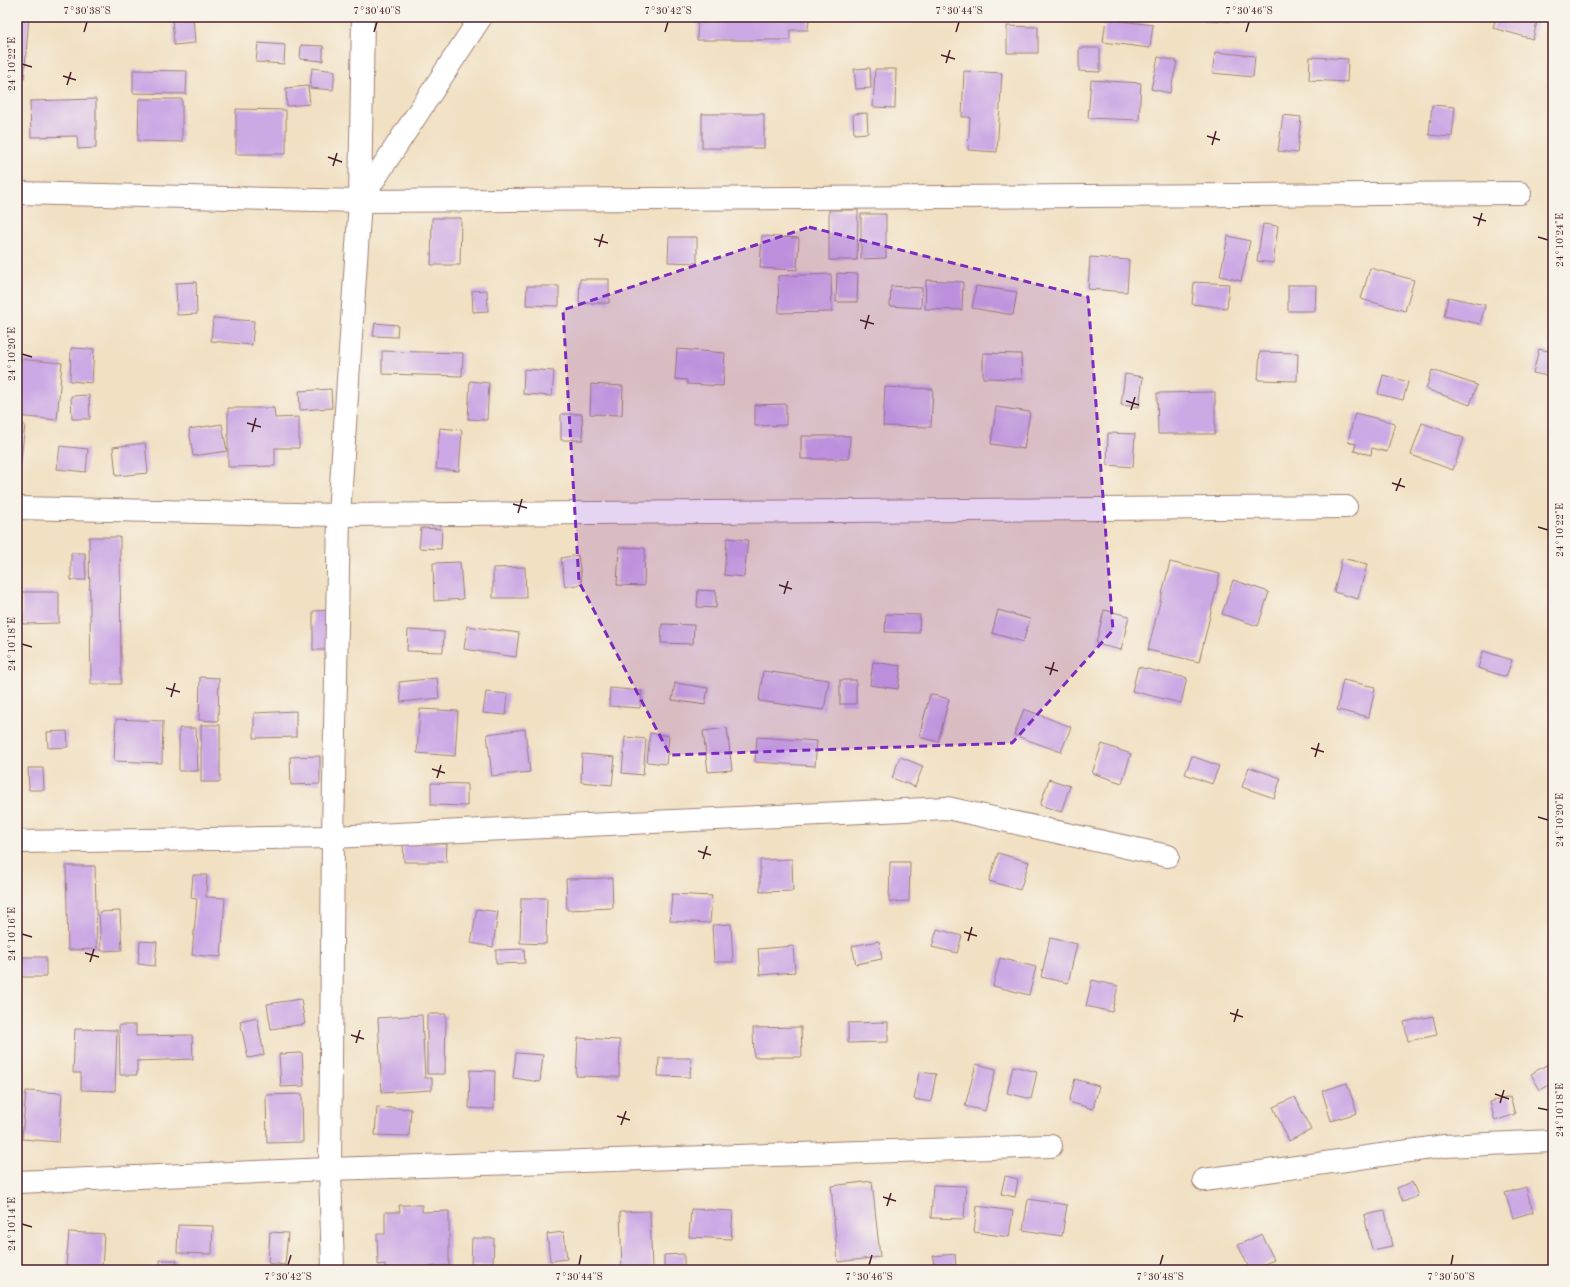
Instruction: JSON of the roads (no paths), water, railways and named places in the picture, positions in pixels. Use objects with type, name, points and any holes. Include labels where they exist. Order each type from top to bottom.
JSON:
[{"type":"street","points":[[333,1270],[330,1169],[333,837],[339,515],[360,201],[363,17]]},
{"type":"street","points":[[360,201],[481,17]]},
{"type":"street","points":[[17,193],[360,201],[1520,192]]},
{"type":"street","points":[[17,508],[339,515],[1346,507]]},
{"type":"street","points":[[17,842],[333,837],[947,808],[1168,856]]},
{"type":"street","points":[[1204,1180],[1445,1146],[1553,1141]]},
{"type":"street","points":[[17,1182],[330,1169],[1051,1146]]}]
